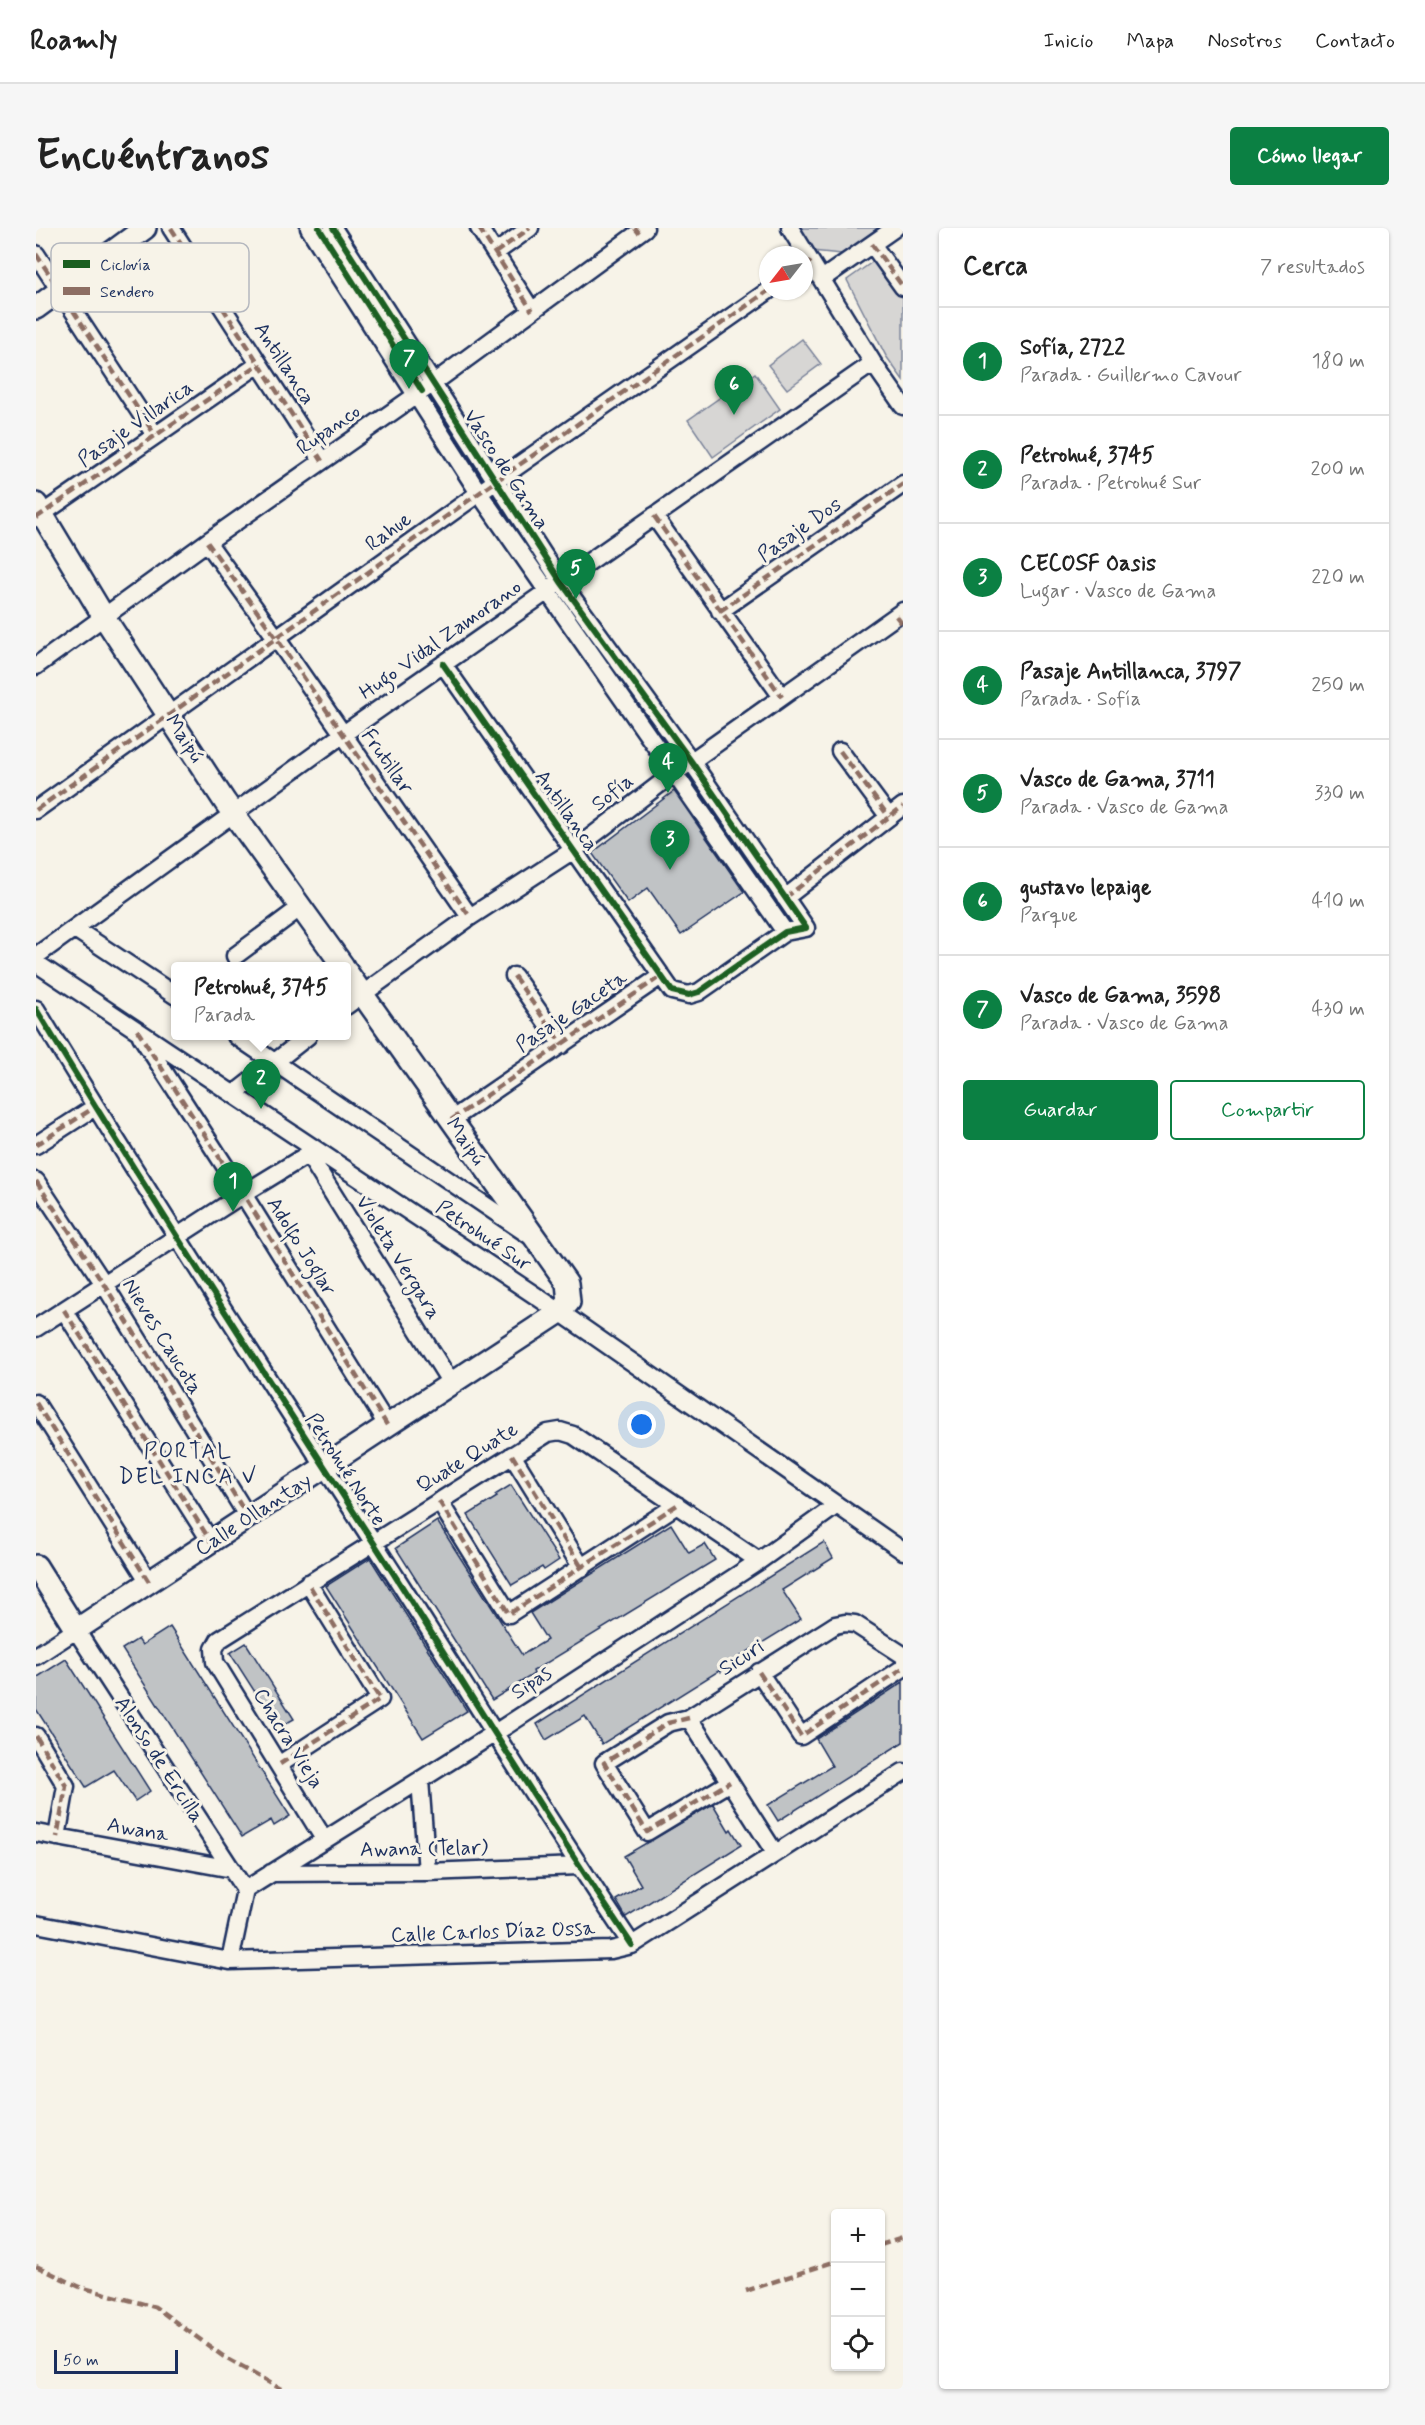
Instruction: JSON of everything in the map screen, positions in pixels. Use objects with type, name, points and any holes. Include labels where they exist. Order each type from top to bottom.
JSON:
[{"type":"street","points":[[124,243],[145,228]]},
{"type":"street","name":"Antillanca","points":[[171,228],[181,243]]},
{"type":"street","name":"Vasco de Gama","points":[[309,228],[479,493],[691,761],[806,927]]},
{"type":"street","name":"Vasco de Gama","points":[[333,228],[496,482],[554,586],[676,772],[785,932]]},
{"type":"street","points":[[479,228],[532,311]]},
{"type":"street","points":[[495,253],[530,228]]},
{"type":"street","points":[[790,228],[799,246]]},
{"type":"street","points":[[822,279],[895,228]]},
{"type":"street","name":"Rupanco","points":[[36,666],[207,542],[416,396],[640,230]]},
{"type":"street","points":[[872,244],[903,287]]},
{"type":"street","points":[[36,254],[51,276]]},
{"type":"street","points":[[813,269],[822,279],[873,363],[903,406]]},
{"type":"street","points":[[36,308],[51,297]]},
{"type":"street","name":"Rahue","points":[[36,810],[479,493],[759,297]]},
{"type":"street","points":[[74,312],[155,435]]},
{"type":"street","name":"Antillanca","points":[[225,312],[322,461]]},
{"type":"street","name":"Hugo Vidal Zamorano","points":[[36,956],[342,735],[873,363]]},
{"type":"street","name":"Pasaje Villarica","points":[[38,512],[259,364]]},
{"type":"street","name":"Pasaje Dos","points":[[720,610],[903,484]]},
{"type":"street","name":"Maipú","points":[[38,512],[104,617],[234,813],[340,962]]},
{"type":"street","points":[[654,516],[782,697]]},
{"type":"street","name":"Frutillar","points":[[207,542],[470,917]]},
{"type":"street","name":"Sofía","points":[[354,999],[470,917],[574,849],[691,761],[901,617]]},
{"type":"street","name":"Antillanca","points":[[443,664],[662,976]]},
{"type":"street","points":[[840,751],[889,817]]},
{"type":"street","points":[[785,898],[903,806]]},
{"type":"street","points":[[235,956],[301,907]]},
{"type":"street","name":"Pasaje Gaceta","points":[[451,1120],[662,976],[672,991],[689,995],[699,992],[785,932],[806,927]]},
{"type":"street","points":[[75,929],[171,993]]},
{"type":"street","name":"Petrohué Sur","points":[[36,963],[234,1094],[311,1152],[560,1312],[903,1551]]},
{"type":"street","points":[[514,976],[562,1045]]},
{"type":"street","name":"Maipú","points":[[354,999],[451,1120],[567,1283],[569,1302],[560,1312]]},
{"type":"street","name":"Petrohué Norte","points":[[36,1009],[95,1107],[324,1467],[632,1945]]},
{"type":"street","name":"Adolfo Joglar","points":[[137,1030],[243,1194],[387,1425]]},
{"type":"street","points":[[243,1040],[533,1238]]},
{"type":"street","points":[[234,1094],[301,1040]]},
{"type":"street","points":[[36,1145],[95,1107]]},
{"type":"street","points":[[36,1328],[311,1152]]},
{"type":"street","name":"Violeta Vergara","points":[[311,1152],[451,1383]]},
{"type":"street","name":"Nieves Caucota","points":[[36,1181],[104,1284],[248,1517]]},
{"type":"street","points":[[64,1310],[211,1542]]},
{"type":"street","name":"Calle Ollantay","points":[[36,1656],[560,1312]]},
{"type":"street","points":[[36,1403],[149,1582]]},
{"type":"street","name":"Quate Quate","points":[[215,1662],[214,1649],[219,1640],[548,1433],[560,1431],[573,1435],[759,1561]]},
{"type":"street","points":[[512,1455],[582,1568]]},
{"type":"street","points":[[439,1501],[509,1614],[677,1505]]},
{"type":"street","name":"Sipas","points":[[245,1890],[495,1733],[759,1561],[837,1505]]},
{"type":"street","name":"Alonso de Ercilla","points":[[36,1566],[245,1890]]},
{"type":"street","points":[[280,1764],[380,1699],[308,1583]]},
{"type":"street","name":"Sicuri","points":[[730,1782],[647,1832],[604,1763],[668,1723],[689,1718],[835,1625],[855,1624],[903,1655]]},
{"type":"street","name":"Chacra Vieja","points":[[215,1662],[280,1764],[324,1839]]},
{"type":"street","points":[[759,1672],[801,1736],[903,1668]]},
{"type":"street","points":[[689,1718],[775,1853]]},
{"type":"street","points":[[36,1736],[66,1786],[57,1838]]},
{"type":"street","name":"Calle Carlos Díaz Ossa","points":[[36,1924],[230,1960],[611,1950],[632,1945],[903,1772]]},
{"type":"street","points":[[420,1780],[427,1872]]},
{"type":"street","name":"Awana","points":[[36,1833],[232,1869]]},
{"type":"street","name":"Awana (Telar)","points":[[271,1873],[427,1872],[579,1866]]},
{"type":"street","points":[[230,1960],[245,1890]]},
{"type":"shaded area","points":[[798,228],[878,228],[842,254],[813,251],[813,246],[809,246]]},
{"type":"shaded area","points":[[878,258],[903,293],[903,380],[886,356],[847,280]]},
{"type":"shaded area","points":[[802,339],[821,364],[787,389],[768,365]]},
{"type":"shaded area","points":[[755,373],[780,409],[713,457],[688,420]]},
{"type":"building","points":[[674,791],[744,892],[681,935],[648,888],[628,903],[592,853]]},
{"type":"building","points":[[511,1485],[559,1560],[544,1570],[542,1567],[512,1585],[468,1515],[497,1497],[495,1495]]},
{"type":"building","points":[[437,1521],[522,1655],[547,1640],[530,1613],[671,1524],[689,1553],[705,1544],[715,1560],[533,1671],[534,1674],[492,1700],[396,1548]]},
{"type":"building","points":[[824,1542],[833,1558],[782,1590],[801,1619],[739,1657],[740,1660],[721,1672],[720,1670],[602,1744],[585,1716],[546,1740],[537,1724]]},
{"type":"building","points":[[370,1558],[467,1711],[423,1738],[326,1586]]},
{"type":"building","points":[[170,1627],[290,1816],[274,1826],[271,1820],[242,1837],[122,1649],[138,1639],[142,1645]]},
{"type":"building","points":[[246,1643],[294,1719],[278,1728],[230,1653]]},
{"type":"building","points":[[66,1659],[150,1791],[135,1801],[114,1770],[86,1787],[36,1709],[36,1678]]},
{"type":"building","points":[[903,1682],[903,1742],[778,1821],[768,1805],[832,1766],[816,1739]]},
{"type":"building","points":[[713,1804],[729,1831],[731,1829],[741,1845],[626,1917],[616,1900],[641,1885],[624,1856]]},
{"type":"marked path","points":[[171,228],[181,243]]},
{"type":"marked path","points":[[479,228],[532,311]]},
{"type":"marked path","points":[[495,253],[530,228]]},
{"type":"marked path","points":[[635,228],[639,233]]},
{"type":"marked path","points":[[872,244],[903,287]]},
{"type":"marked path","points":[[36,254],[51,277]]},
{"type":"marked path","points":[[36,810],[479,493],[759,297]]},
{"type":"marked path","points":[[74,312],[155,435]]},
{"type":"marked path","points":[[225,312],[322,461]]},
{"type":"marked path","points":[[36,518],[259,364]]},
{"type":"marked path","points":[[720,611],[903,484]]},
{"type":"marked path","points":[[654,516],[782,697]]},
{"type":"marked path","points":[[207,542],[470,917]]},
{"type":"marked path","points":[[896,616],[903,625]]},
{"type":"marked path","points":[[840,751],[889,817]]},
{"type":"marked path","points":[[785,898],[903,806]]},
{"type":"marked path","points":[[514,976],[562,1045]]},
{"type":"marked path","points":[[451,1120],[661,976]]},
{"type":"marked path","points":[[137,1030],[243,1194],[387,1425]]},
{"type":"marked path","points":[[36,1145],[95,1107]]},
{"type":"marked path","points":[[36,1181],[104,1284],[248,1517]]},
{"type":"marked path","points":[[64,1310],[211,1542]]},
{"type":"marked path","points":[[36,1403],[149,1582]]},
{"type":"marked path","points":[[512,1455],[582,1568]]},
{"type":"marked path","points":[[439,1501],[509,1614],[677,1505]]},
{"type":"marked path","points":[[280,1764],[380,1699],[308,1583]]},
{"type":"marked path","points":[[759,1672],[801,1736],[903,1668]]},
{"type":"marked path","points":[[689,1718],[668,1723],[604,1763],[647,1832],[730,1782]]},
{"type":"marked path","points":[[36,1736],[66,1786],[57,1837]]},
{"type":"marked path","points":[[885,2243],[903,2238]]},
{"type":"marked path","points":[[746,2291],[831,2263]]},
{"type":"marked path","points":[[36,2266],[80,2287],[155,2307],[227,2359],[281,2389]]},
{"type":"cycle path","points":[[319,228],[422,391]]},
{"type":"cycle path","points":[[333,228],[561,582],[691,761],[806,928],[785,932],[699,992],[689,995],[672,991],[443,664]]},
{"type":"cycle path","points":[[36,1009],[214,1295],[632,1945]]},
{"type":"place","name":"Vasco de Gama, 3598","points":[[409,389]]},
{"type":"place","name":"gustavo lepaige","points":[[734,415]]},
{"type":"place","name":"Vasco de Gama, 3711","points":[[576,599]]},
{"type":"place","name":"Pasaje Antillanca, 3797","points":[[668,793]]},
{"type":"place","name":"CECOSF Oasis","points":[[670,870]]},
{"type":"place","name":"Petrohué, 3745","points":[[261,1109]]},
{"type":"place","name":"Sofía, 2722","points":[[233,1212]]},
{"type":"district","name":"PORTAL DEL INCA V","points":[[188,1462]]}]
